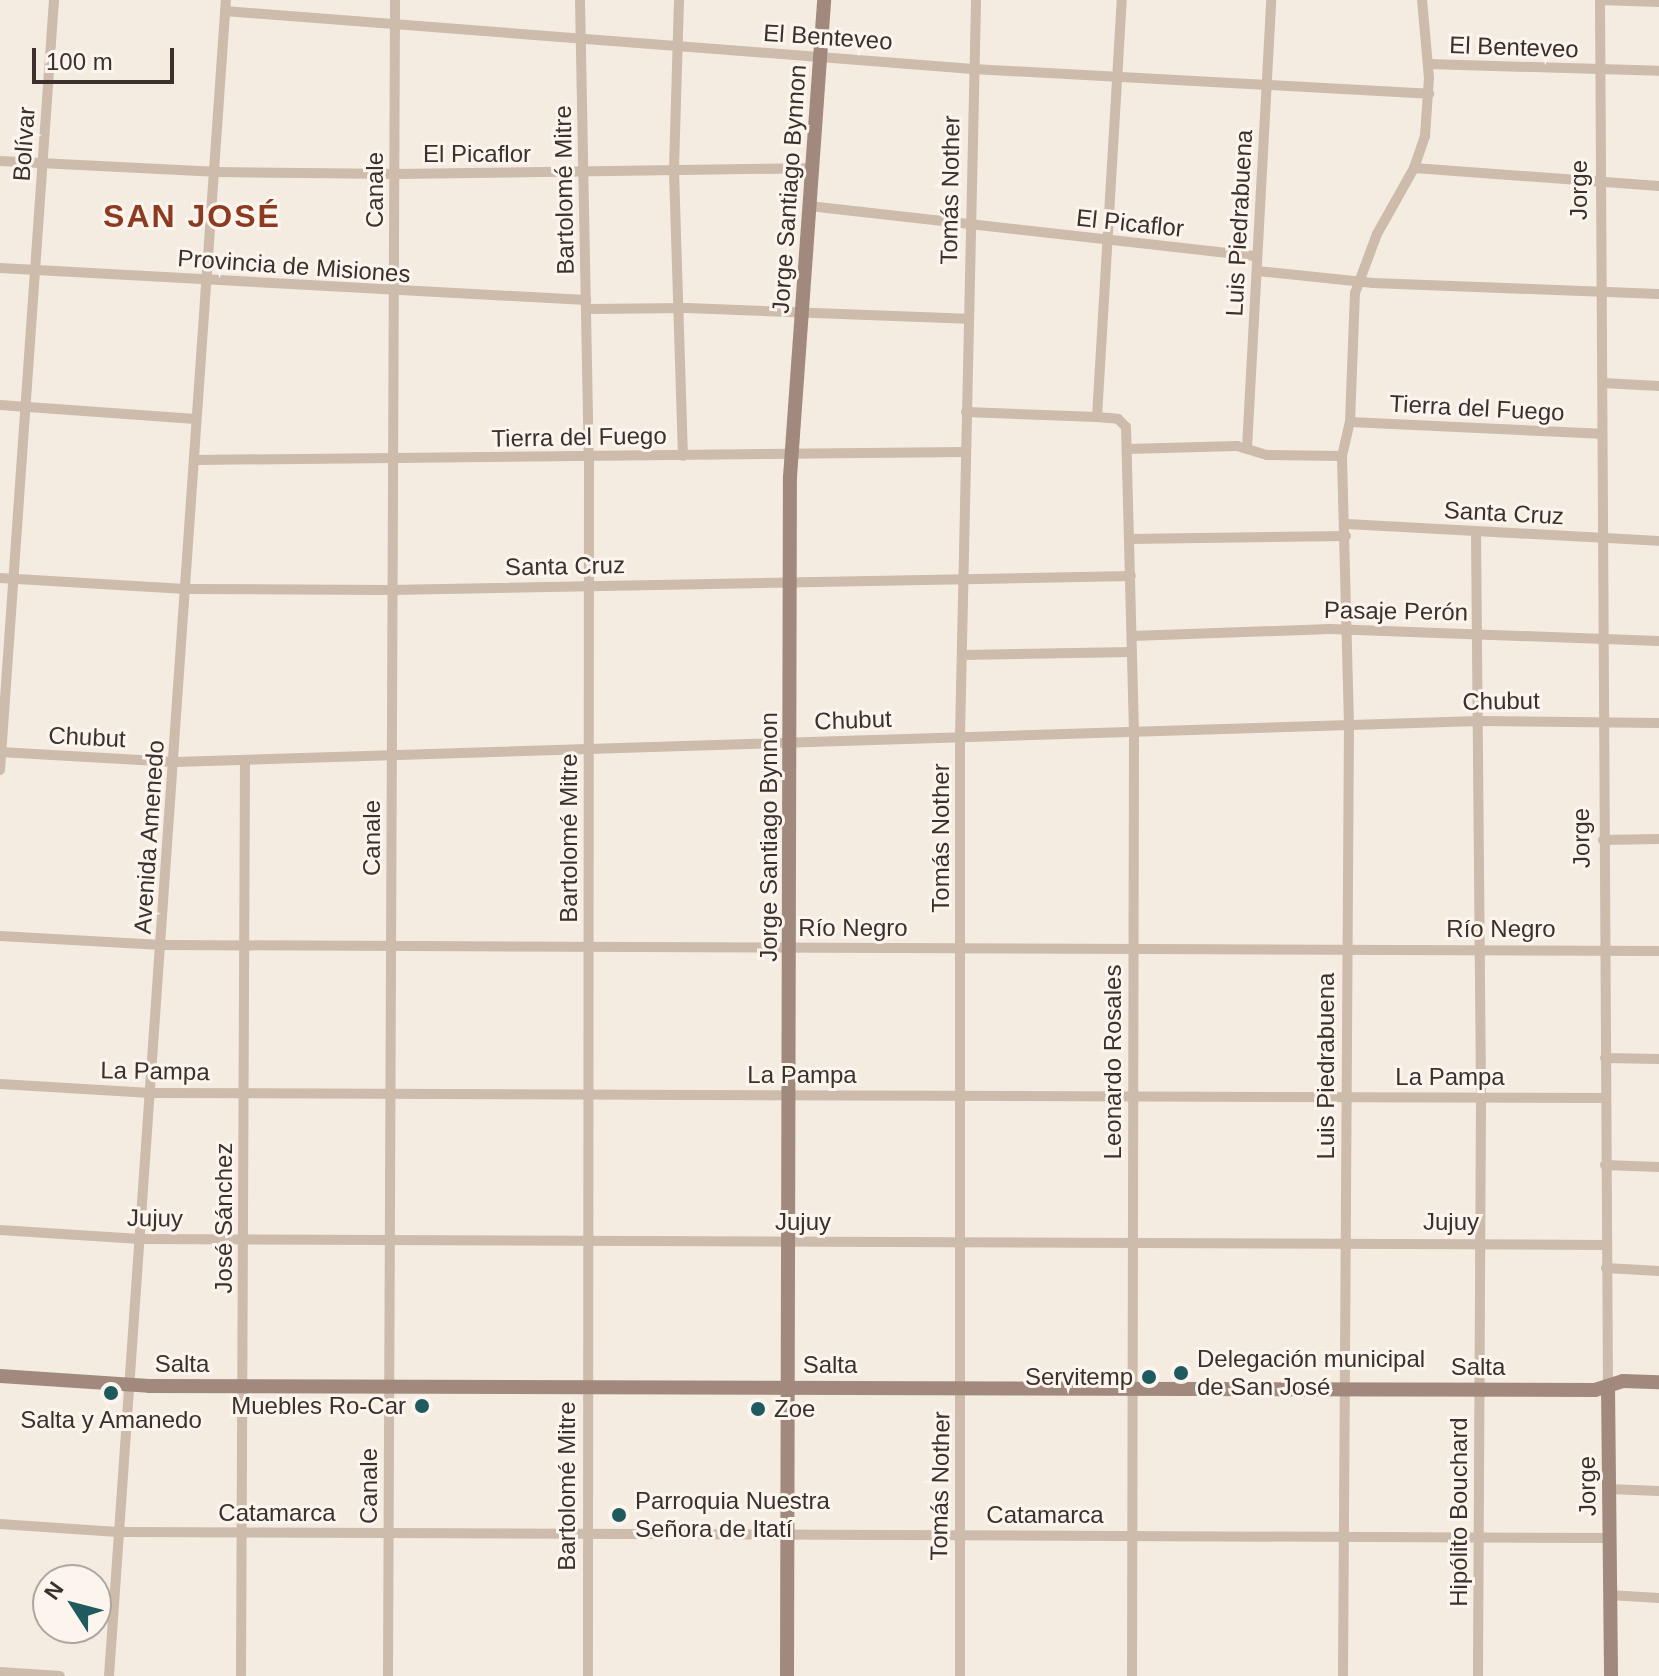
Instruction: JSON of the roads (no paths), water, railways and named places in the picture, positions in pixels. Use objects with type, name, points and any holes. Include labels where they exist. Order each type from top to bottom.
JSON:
[{"type":"street","name":"Bolívar","points":[[0,770],[54,0]]},
{"type":"street","name":"Canale","points":[[388,1676],[390,590],[395,0]]},
{"type":"street","name":"Bartolomé Mitre","points":[[580,0],[589,458],[588,1676]]},
{"type":"street","points":[[679,0],[674,171],[681,309],[683,456]]},
{"type":"street","name":"Jorge Santiago Bynnon","points":[[787,1676],[792,948],[791,454],[824,0]]},
{"type":"street","name":"Tomás Nother","points":[[960,1676],[960,736],[976,0]]},
{"type":"street","points":[[1097,417],[1122,0]]},
{"type":"street","name":"Luis Piedrabuena","points":[[1247,448],[1271,0]]},
{"type":"street","points":[[966,412],[1097,417],[1122,421],[1127,449],[1247,448],[1267,455],[1342,456],[1350,422],[1359,280],[1377,234],[1414,168],[1425,136],[1429,94],[1422,0]]},
{"type":"street","points":[[1600,0],[1659,2]]},
{"type":"street","name":"Jorge","points":[[1600,0],[1603,383],[1600,719],[1611,1676]]},
{"type":"street","name":"El Benteveo","points":[[226,6],[395,25],[973,69],[1429,94]]},
{"type":"street","name":"Avenida Amenedo","points":[[109,1676],[226,6]]},
{"type":"street","name":"El Benteveo","points":[[1428,64],[1599,69]]},
{"type":"street","points":[[1599,69],[1659,71]]},
{"type":"street","name":"El Picaflor","points":[[0,161],[214,172],[395,174],[582,174],[811,168]]},
{"type":"street","points":[[1414,168],[1659,186]]},
{"type":"street","name":"El Picaflor","points":[[809,206],[1256,256]]},
{"type":"street","name":"Provincia de Misiones","points":[[0,268],[586,305],[967,319]]},
{"type":"street","points":[[1257,271],[1359,280],[1659,294]]},
{"type":"street","points":[[1603,383],[1659,386]]},
{"type":"street","points":[[0,405],[196,419]]},
{"type":"street","name":"Tierra del Fuego","points":[[1350,422],[1601,434]]},
{"type":"street","name":"Leonardo Rosales","points":[[1127,449],[1134,731],[1132,1676]]},
{"type":"street","name":"Tierra del Fuego","points":[[195,460],[965,452]]},
{"type":"street","name":"Luis Piedrabuena","points":[[1342,456],[1349,725],[1343,1676]]},
{"type":"street","name":"Santa Cruz","points":[[1130,539],[1346,530],[1476,532],[1659,541]]},
{"type":"street","name":"Hipólito Bouchard","points":[[1476,532],[1481,1097],[1478,1676]]},
{"type":"street","name":"Santa Cruz","points":[[0,578],[186,589],[390,590],[1131,576]]},
{"type":"street","name":"Pasaje Perón","points":[[1132,636],[1347,629],[1659,641]]},
{"type":"street","points":[[962,655],[1132,652]]},
{"type":"street","name":"Chubut","points":[[1,752],[175,762],[1479,721],[1600,719],[1659,723]]},
{"type":"street","name":"José Sánchez","points":[[241,1676],[245,760]]},
{"type":"street","points":[[1603,840],[1659,839]]},
{"type":"street","name":"Río Negro","points":[[0,936],[162,945],[1659,951]]},
{"type":"street","points":[[1605,1058],[1659,1059]]},
{"type":"street","name":"La Pampa","points":[[0,1084],[151,1093],[1605,1098]]},
{"type":"street","points":[[1605,1165],[1659,1167]]},
{"type":"street","name":"Jujuy","points":[[0,1230],[140,1239],[1481,1242],[1606,1245]]},
{"type":"street","points":[[1606,1268],[1659,1271]]},
{"type":"street","name":"Salta","points":[[0,1376],[128,1386],[1479,1389],[1659,1382]]},
{"type":"street","points":[[1608,1489],[1659,1491]]},
{"type":"street","name":"Catamarca","points":[[0,1524],[118,1532],[1610,1538]]},
{"type":"street","points":[[1609,1595],[1659,1598]]},
{"type":"street","points":[[0,1672],[60,1676]]},
{"type":"place","name":"Delegación municipal de San José","points":[[1181,1373]]},
{"type":"place","name":"Servitemp","points":[[1149,1377]]},
{"type":"place","name":"Salta y Amanedo","points":[[111,1393]]},
{"type":"place","name":"Muebles Ro-Car","points":[[422,1406]]},
{"type":"place","name":"Zoe","points":[[758,1409]]},
{"type":"place","name":"Parroquia Nuestra Señora de Itatí","points":[[619,1515]]},
{"type":"district","name":"SAN JOSÉ","points":[[192,216]]}]
